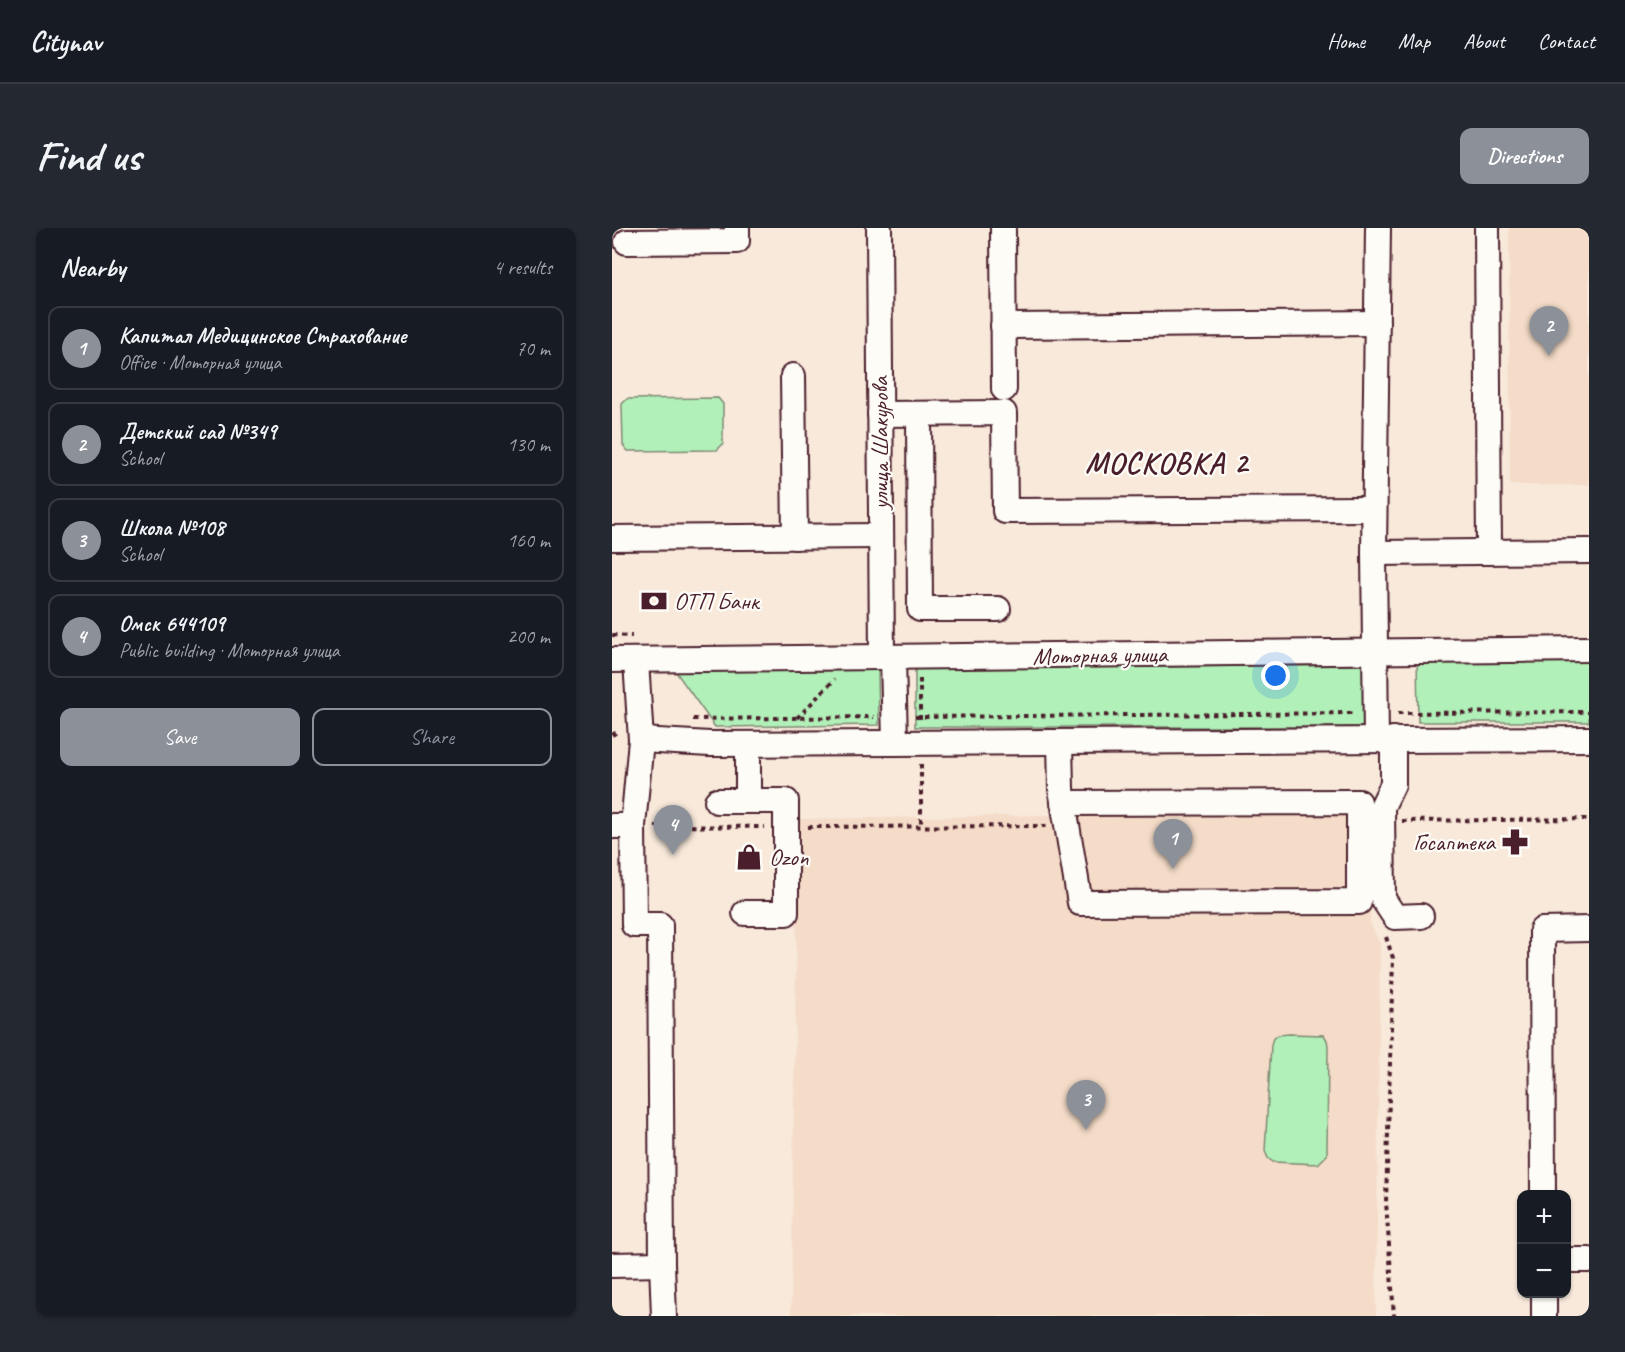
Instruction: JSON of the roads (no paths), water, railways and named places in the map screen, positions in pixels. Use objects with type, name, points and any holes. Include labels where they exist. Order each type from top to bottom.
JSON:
[{"type":"street","points":[[627,242],[737,241],[737,228]]},
{"type":"street","name":"улица Шакурова","points":[[879,228],[881,536],[895,743]]},
{"type":"street","points":[[1003,228],[1004,389]]},
{"type":"street","points":[[1378,228],[1374,509],[1376,713],[1393,784],[1382,807],[1383,898],[1395,917],[1421,916]]},
{"type":"street","points":[[1487,228],[1489,552]]},
{"type":"street","points":[[1003,326],[1377,323]]},
{"type":"street","points":[[794,376],[795,537]]},
{"type":"street","points":[[880,414],[1004,413],[1005,511],[1374,509]]},
{"type":"street","points":[[919,414],[920,609],[998,609]]},
{"type":"street","points":[[612,538],[881,536]]},
{"type":"street","points":[[1374,553],[1589,551]]},
{"type":"street","name":"Моторная улица","points":[[612,660],[1589,649]]},
{"type":"street","points":[[636,661],[641,740],[623,826],[634,925],[660,925],[664,1316]]},
{"type":"street","points":[[641,740],[748,744],[1589,739]]},
{"type":"street","points":[[1060,742],[1061,789],[1063,803],[1080,903],[1359,902],[1359,802],[1063,803]]},
{"type":"street","points":[[748,744],[748,801]]},
{"type":"street","points":[[717,801],[786,801],[786,913],[745,913]]},
{"type":"street","points":[[1543,1190],[1542,930],[1589,929]]},
{"type":"street","points":[[1571,1260],[1589,1260]]},
{"type":"street","points":[[612,1265],[662,1264]]},
{"type":"street","points":[[1544,1298],[1544,1316]]},
{"type":"place","name":"Детский сад №349","points":[[1549,356]]},
{"type":"place","name":"ОТП Банк","points":[[654,601]]},
{"type":"place","name":"Госаптека","points":[[1515,842]]},
{"type":"place","name":"Омск 644109","points":[[673,855]]},
{"type":"place","name":"Ozon","points":[[749,857]]},
{"type":"place","name":"Капитал Медицинское Страхование","points":[[1173,869]]},
{"type":"place","name":"Школа №108","points":[[1086,1130]]},
{"type":"district","name":"МОСКОВКА 2","points":[[1167,463]]}]
